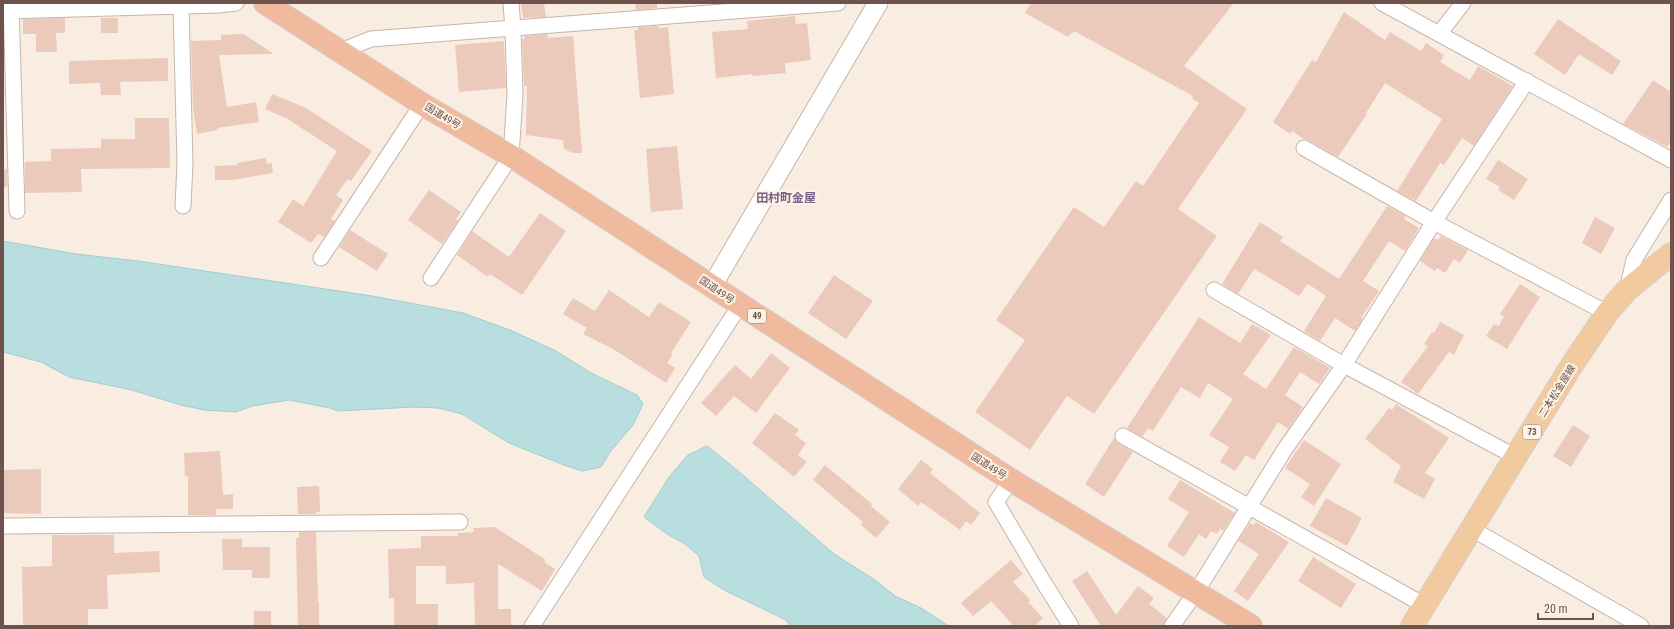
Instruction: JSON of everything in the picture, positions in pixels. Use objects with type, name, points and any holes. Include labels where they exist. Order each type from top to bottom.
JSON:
[{"type":"highway","name":"国道49号","points":[[265,3],[342,51],[422,104],[511,156],[1011,480],[1251,626]]},
{"type":"main road","name":"二本松金屋線","points":[[1412,626],[1570,368],[1607,313],[1627,290],[1671,254]]},
{"type":"street","points":[[17,211],[9,8],[181,6],[236,3]]},
{"type":"street","points":[[431,278],[511,156],[515,95],[513,29],[510,3]]},
{"type":"street","points":[[342,51],[371,39],[838,3]]},
{"type":"street","points":[[712,286],[878,3]]},
{"type":"street","points":[[1382,3],[1671,160]]},
{"type":"street","points":[[1439,34],[1463,3]]},
{"type":"street","points":[[181,6],[184,164],[183,206]]},
{"type":"street","points":[[1172,626],[1196,592],[1285,449],[1344,365],[1434,222],[1527,81]]},
{"type":"street","points":[[321,258],[422,104]]},
{"type":"street","points":[[1304,148],[1434,222],[1607,313]]},
{"type":"street","points":[[1627,290],[1634,260],[1671,200]]},
{"type":"street","points":[[1214,290],[1344,365],[1516,457]]},
{"type":"street","points":[[532,626],[740,305]]},
{"type":"street","points":[[1123,436],[1424,605]]},
{"type":"street","points":[[1011,480],[996,502],[1071,626]]},
{"type":"street","points":[[3,526],[460,522]]},
{"type":"street","points":[[1472,529],[1641,626]]},
{"type":"water","points":[[3,241],[76,254],[138,261],[372,296],[463,313],[510,330],[556,351],[591,373],[637,395],[643,404],[633,425],[610,452],[601,467],[582,471],[509,443],[462,414],[438,408],[414,407],[338,411],[289,400],[252,406],[236,412],[204,410],[181,405],[132,390],[69,377],[41,362],[3,352]]},
{"type":"water","points":[[707,446],[834,554],[875,580],[895,596],[921,608],[949,626],[790,626],[786,620],[724,590],[704,577],[699,556],[685,544],[667,534],[644,517],[669,477],[688,455]]},
{"type":"building","points":[[521,3],[544,3],[546,17],[523,18]]},
{"type":"building","points":[[635,3],[657,3],[657,8],[636,10]]},
{"type":"building","points":[[1031,3],[1234,3],[1184,66],[1247,109],[1178,209],[1217,236],[1094,414],[1067,396],[1030,450],[975,412],[1025,340],[996,320],[1074,207],[1104,227],[1136,181],[1143,186],[1199,103],[1192,98],[1193,96],[1074,31],[1068,37],[1025,13]]},
{"type":"building","points":[[1344,12],[1385,40],[1390,32],[1421,51],[1426,43],[1444,55],[1440,62],[1470,80],[1478,66],[1513,86],[1474,146],[1462,138],[1444,165],[1440,163],[1416,201],[1397,191],[1442,119],[1385,83],[1366,113],[1367,114],[1338,157],[1292,131],[1290,134],[1273,122],[1312,60],[1316,62]]},
{"type":"building","points":[[795,16],[796,24],[807,23],[811,60],[785,63],[786,73],[753,76],[752,74],[716,78],[712,32],[748,29],[747,21]]},
{"type":"building","points":[[65,18],[65,33],[56,33],[57,52],[36,52],[36,34],[23,34],[23,19]]},
{"type":"building","points":[[101,18],[118,18],[118,33],[101,33]]},
{"type":"building","points":[[1558,19],[1621,61],[1612,75],[1579,54],[1565,75],[1534,54]]},
{"type":"building","points":[[659,26],[659,28],[668,27],[674,94],[640,98],[634,30],[638,30],[638,27]]},
{"type":"building","points":[[244,34],[274,54],[219,55],[227,107],[256,102],[259,122],[217,128],[218,130],[197,134],[193,108],[191,41],[221,40],[221,35]]},
{"type":"building","points":[[547,34],[548,38],[573,36],[582,153],[573,153],[564,149],[563,140],[526,135],[527,86],[524,86],[522,39],[525,39],[524,36]]},
{"type":"building","points":[[504,41],[506,88],[459,92],[455,45]]},
{"type":"building","points":[[168,58],[168,81],[120,82],[121,95],[101,95],[100,83],[69,84],[69,61]]},
{"type":"building","points":[[1653,80],[1671,92],[1671,141],[1667,147],[1623,124]]},
{"type":"building","points":[[272,94],[306,108],[372,151],[351,181],[348,179],[336,195],[343,200],[331,219],[335,221],[324,237],[318,234],[311,243],[278,222],[293,199],[303,206],[337,151],[286,118],[265,109]]},
{"type":"building","points":[[135,118],[169,118],[170,168],[81,169],[82,192],[25,193],[25,162],[51,161],[51,149],[101,148],[101,139],[135,139]]},
{"type":"building","points":[[677,146],[683,209],[651,212],[646,149]]},
{"type":"building","points":[[266,158],[267,164],[272,163],[273,173],[233,180],[215,180],[215,166],[237,165],[237,163]]},
{"type":"building","points":[[1498,160],[1528,179],[1514,200],[1498,190],[1500,187],[1486,179]]},
{"type":"building","points":[[3,169],[7,169],[7,187],[3,187]]},
{"type":"building","points":[[429,190],[461,212],[456,219],[458,221],[442,244],[408,220]]},
{"type":"building","points":[[1387,206],[1406,216],[1404,219],[1419,228],[1405,251],[1389,241],[1363,281],[1379,291],[1361,318],[1363,319],[1355,331],[1335,318],[1320,341],[1304,331],[1326,296],[1308,284],[1299,296],[1254,269],[1238,294],[1222,284],[1260,222],[1283,237],[1280,241],[1339,279]]},
{"type":"building","points":[[540,213],[566,231],[522,295],[490,274],[488,277],[457,255],[472,231],[509,257]]},
{"type":"building","points":[[1595,217],[1615,228],[1601,254],[1582,243]]},
{"type":"building","points":[[350,230],[388,254],[377,271],[339,247]]},
{"type":"building","points":[[1441,236],[1468,250],[1460,263],[1454,259],[1445,273],[1437,268],[1435,271],[1420,261],[1434,238],[1438,240]]},
{"type":"building","points":[[834,275],[873,301],[846,339],[808,313]]},
{"type":"building","points":[[1520,284],[1540,297],[1507,349],[1486,336],[1494,324],[1499,326],[1504,316],[1500,314]]},
{"type":"building","points":[[609,290],[649,317],[659,302],[691,322],[671,353],[673,354],[667,363],[675,368],[666,383],[613,349],[583,334],[587,328],[563,314],[573,298],[595,311]]},
{"type":"building","points":[[1199,317],[1240,343],[1252,324],[1271,335],[1243,374],[1266,389],[1294,347],[1330,368],[1319,384],[1300,372],[1285,395],[1303,407],[1288,429],[1278,422],[1254,460],[1246,455],[1235,471],[1220,462],[1229,447],[1209,435],[1233,399],[1208,383],[1200,398],[1181,387],[1153,431],[1148,428],[1142,437],[1127,428]]},
{"type":"building","points":[[1440,322],[1464,335],[1454,355],[1449,352],[1418,394],[1401,382],[1428,346],[1424,344],[1432,332],[1434,333]]},
{"type":"building","points":[[771,353],[790,368],[756,413],[734,396],[716,416],[701,403],[735,365],[751,379]]},
{"type":"building","points":[[1396,404],[1449,438],[1425,473],[1435,479],[1424,499],[1393,482],[1401,466],[1365,439],[1389,408],[1392,410]]},
{"type":"building","points":[[775,413],[799,430],[795,435],[806,443],[798,455],[807,462],[794,477],[752,443]]},
{"type":"building","points":[[1573,425],[1590,436],[1571,467],[1553,456]]},
{"type":"building","points":[[1114,438],[1119,444],[1133,452],[1104,497],[1085,484]]},
{"type":"building","points":[[1304,440],[1341,464],[1314,506],[1301,497],[1310,484],[1285,468]]},
{"type":"building","points":[[220,451],[223,495],[233,494],[233,509],[216,509],[216,515],[188,515],[188,476],[185,476],[184,453]]},
{"type":"building","points":[[921,460],[933,469],[930,473],[980,513],[971,525],[966,521],[960,530],[921,502],[918,506],[898,489]]},
{"type":"building","points":[[825,465],[872,504],[871,506],[890,522],[876,538],[861,525],[863,522],[813,480]]},
{"type":"building","points":[[41,469],[41,514],[3,513],[3,470]]},
{"type":"building","points":[[1180,480],[1235,513],[1223,531],[1220,529],[1217,534],[1211,531],[1206,539],[1199,534],[1184,557],[1167,546],[1189,512],[1168,499]]},
{"type":"building","points":[[319,486],[320,512],[316,512],[316,514],[298,514],[297,487]]},
{"type":"building","points":[[1326,498],[1362,518],[1347,546],[1310,526]]},
{"type":"building","points":[[1256,522],[1289,542],[1248,601],[1234,591],[1259,554],[1238,541],[1250,523],[1254,525]]},
{"type":"building","points":[[495,527],[546,560],[544,562],[555,569],[542,591],[498,564],[498,609],[511,609],[511,626],[475,626],[474,583],[446,584],[446,566],[416,566],[416,604],[438,604],[438,626],[394,626],[394,598],[389,598],[388,549],[421,548],[421,536],[458,536],[458,533],[474,532],[473,528]]},
{"type":"building","points":[[299,532],[316,532],[319,626],[298,626],[296,538],[299,538]]},
{"type":"building","points":[[52,535],[114,535],[114,553],[159,551],[160,572],[107,575],[108,609],[88,609],[88,626],[23,626],[22,567],[52,566]]},
{"type":"building","points":[[222,539],[242,539],[242,547],[270,547],[270,578],[252,578],[252,570],[223,570]]},
{"type":"building","points":[[1313,557],[1356,584],[1341,608],[1298,581]]},
{"type":"building","points":[[1011,560],[1023,574],[1013,582],[1030,600],[1028,602],[1043,618],[1035,626],[1014,626],[991,601],[973,616],[961,603]]},
{"type":"building","points":[[1087,571],[1116,615],[1138,586],[1154,598],[1149,604],[1167,618],[1163,626],[1101,626],[1072,581]]},
{"type":"building","points":[[254,611],[271,611],[271,626],[254,626]]},
{"type":"district","name":"田村町金屋","points":[[786,198]]}]
